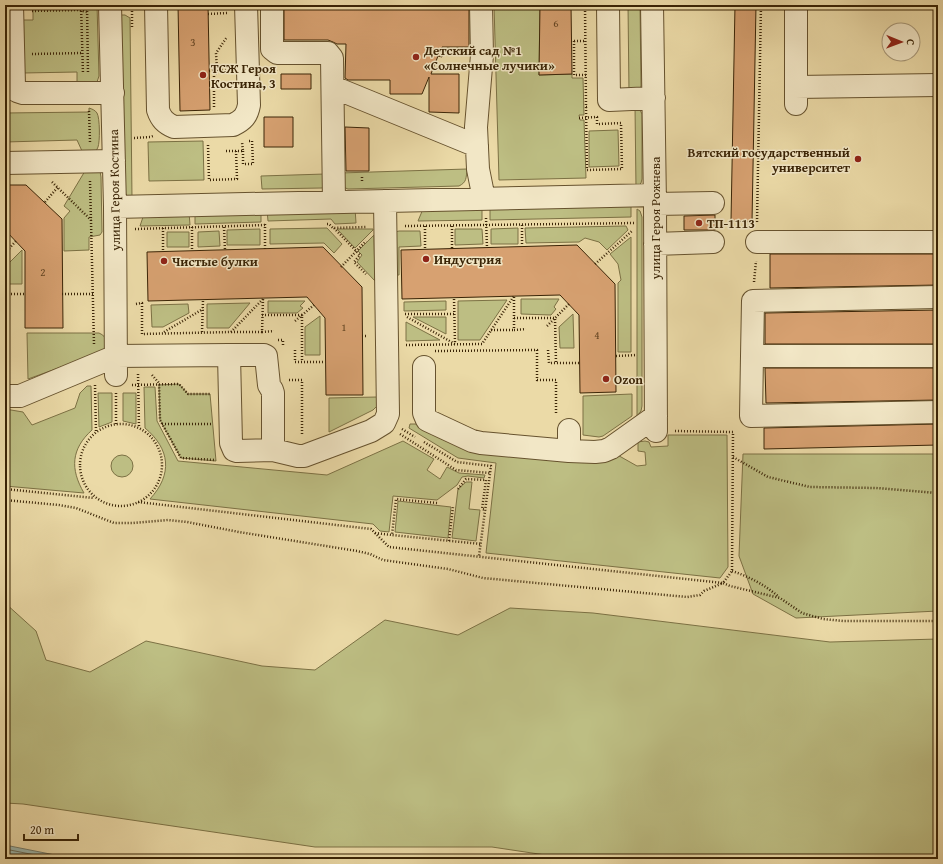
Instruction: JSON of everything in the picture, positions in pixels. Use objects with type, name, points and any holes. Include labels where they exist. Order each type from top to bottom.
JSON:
[{"type":"street","points":[[156,5],[158,110],[161,118],[166,124],[174,127],[233,124],[240,122],[247,114],[249,105],[239,9]]},
{"type":"street","points":[[272,5],[272,49],[277,53],[328,53],[332,58],[334,202]]},
{"type":"street","points":[[481,5],[482,55],[476,127],[478,169],[485,199]]},
{"type":"street","points":[[608,5],[609,100],[654,98]]},
{"type":"street","name":"улица Героя Рожнева","points":[[652,5],[655,200],[646,239],[656,423]]},
{"type":"street","points":[[796,5],[796,95],[938,85]]},
{"type":"street","points":[[20,8],[14,86],[17,91],[23,93],[113,93]]},
{"type":"street","name":"улица Героя Костина","points":[[101,9],[113,93],[115,208],[123,362]]},
{"type":"street","points":[[333,87],[477,146]]},
{"type":"street","points":[[5,163],[114,161]]},
{"type":"street","points":[[115,208],[485,199],[655,200],[713,203]]},
{"type":"street","points":[[229,355],[232,447],[234,450],[274,450],[304,456],[315,441],[365,434],[378,428],[384,423],[388,414],[387,345],[381,227],[385,201]]},
{"type":"street","points":[[646,239],[713,242]]},
{"type":"street","points":[[757,242],[938,242]]},
{"type":"street","points":[[938,297],[753,301],[751,416],[938,412]]},
{"type":"street","points":[[5,396],[20,396],[94,366],[123,362],[229,355],[264,355],[266,356],[269,385],[273,393],[274,450]]},
{"type":"street","points":[[752,356],[938,356]]},
{"type":"street","points":[[426,359],[424,413],[427,420],[430,423],[472,441],[565,433],[604,451],[656,423]]},
{"type":"path","points":[[81,5],[83,84],[88,93]]},
{"type":"path","points":[[86,5],[96,432]]},
{"type":"path","points":[[753,301],[757,242],[761,5]]},
{"type":"path","points":[[20,8],[87,12],[101,9]]},
{"type":"path","points":[[208,14],[239,9]]},
{"type":"path","points":[[586,41],[573,41],[574,75],[586,75]]},
{"type":"path","points":[[214,112],[214,73],[217,73],[216,53],[223,43]]},
{"type":"path","points":[[28,54],[82,53]]},
{"type":"path","points":[[209,70],[232,70]]},
{"type":"path","points":[[579,118],[586,118],[597,117],[597,124],[621,124],[622,169],[587,170],[586,118],[586,107]]},
{"type":"path","points":[[208,141],[209,180],[237,179],[236,151]]},
{"type":"path","points":[[242,141],[252,141],[253,164],[243,164],[242,151],[242,141]]},
{"type":"path","points":[[226,151],[242,151]]},
{"type":"path","points":[[48,178],[91,220]]},
{"type":"path","points":[[44,202],[58,187]]},
{"type":"path","points":[[485,199],[487,248]]},
{"type":"path","points":[[264,204],[265,249]]},
{"type":"path","points":[[191,206],[192,251]]},
{"type":"path","points":[[627,223],[633,230],[646,239]]},
{"type":"path","points":[[333,228],[637,223]]},
{"type":"path","points":[[322,224],[329,224],[360,255],[354,262],[368,277]]},
{"type":"path","points":[[135,229],[272,225]]},
{"type":"path","points":[[522,225],[522,246]]},
{"type":"path","points":[[425,226],[425,249]]},
{"type":"path","points":[[452,226],[452,248]]},
{"type":"path","points":[[224,227],[225,250]]},
{"type":"path","points":[[342,267],[376,230],[381,227]]},
{"type":"path","points":[[163,228],[163,252]]},
{"type":"path","points":[[595,264],[633,230]]},
{"type":"path","points":[[16,242],[5,253],[5,294],[25,294]]},
{"type":"path","points":[[62,294],[93,294]]},
{"type":"path","points":[[387,345],[482,344],[514,296],[514,330]]},
{"type":"path","points":[[231,332],[263,298],[262,332]]},
{"type":"path","points":[[454,298],[455,344]]},
{"type":"path","points":[[202,332],[203,300]]},
{"type":"path","points":[[136,311],[136,304],[142,304],[142,334],[274,331]]},
{"type":"path","points":[[546,326],[569,304]]},
{"type":"path","points":[[295,321],[314,305]]},
{"type":"path","points":[[163,333],[203,309]]},
{"type":"path","points":[[454,314],[402,314],[455,344]]},
{"type":"path","points":[[262,315],[302,315]]},
{"type":"path","points":[[302,315],[302,362]]},
{"type":"path","points":[[514,318],[555,318]]},
{"type":"path","points":[[555,318],[556,363]]},
{"type":"path","points":[[492,330],[526,329]]},
{"type":"path","points":[[275,340],[283,340],[283,347]]},
{"type":"path","points":[[295,350],[295,362],[326,362]]},
{"type":"path","points":[[426,359],[536,350],[537,380],[556,380],[565,433]]},
{"type":"path","points":[[548,350],[549,363],[580,363]]},
{"type":"path","points":[[123,362],[159,383],[160,420],[181,458],[216,461],[215,453]]},
{"type":"path","points":[[116,424],[123,362]]},
{"type":"path","points":[[123,362],[138,428]]},
{"type":"path","points":[[283,380],[302,380],[302,437],[315,441]]},
{"type":"path","points":[[616,380],[637,380]]},
{"type":"path","points":[[159,385],[179,384],[188,394],[210,394],[210,402]]},
{"type":"path","points":[[212,416],[213,431]]},
{"type":"path","points":[[5,500],[76,508],[114,523],[133,524],[168,520],[187,522],[357,551],[370,554],[383,560],[448,569],[483,578],[687,597],[700,595],[704,591],[723,583],[732,571],[732,432],[656,423]]},
{"type":"path","points":[[116,424],[129,424],[138,428],[153,438],[160,450],[162,463],[161,476],[155,489],[146,499],[132,506],[121,507],[107,505],[95,498],[86,488],[80,475],[79,461],[83,448],[91,436],[102,428],[116,424]]},
{"type":"path","points":[[162,424],[213,424]]},
{"type":"path","points":[[404,437],[456,470],[489,473],[486,480],[482,509],[486,510]]},
{"type":"path","points":[[733,457],[768,477],[810,487],[876,488],[938,493]]},
{"type":"path","points":[[458,489],[466,479],[486,480]]},
{"type":"path","points":[[5,489],[95,498]]},
{"type":"path","points":[[392,535],[396,499],[437,503]]},
{"type":"path","points":[[138,502],[371,529],[388,547],[723,583],[780,598]]},
{"type":"path","points":[[449,541],[453,507]]},
{"type":"path","points":[[374,533],[481,544]]},
{"type":"path","points":[[732,571],[762,583],[802,613],[823,619],[843,621],[938,621]]},
{"type":"green space","points":[[33,5],[97,5],[99,76],[97,82],[77,88],[77,72],[23,73],[23,20],[33,20]]},
{"type":"green space","points":[[494,5],[540,5],[539,75],[572,74],[572,78],[583,78],[584,115],[579,115],[580,120],[584,120],[586,178],[499,180]]},
{"type":"green space","points":[[628,5],[640,5],[641,86],[639,91],[629,93]]},
{"type":"green space","points":[[121,15],[125,15],[130,18],[132,199],[129,199],[126,195],[124,187]]},
{"type":"green space","points":[[635,107],[639,108],[642,114],[642,179],[641,183],[636,188]]},
{"type":"green space","points":[[89,108],[97,113],[99,125],[98,147],[92,154],[82,151],[77,140],[5,142],[5,113],[89,112]]},
{"type":"green space","points":[[618,130],[619,166],[589,167],[589,131]]},
{"type":"green space","points":[[203,141],[204,180],[149,181],[148,142]]},
{"type":"green space","points":[[467,169],[465,181],[459,186],[348,189],[343,187],[340,173]]},
{"type":"green space","points":[[85,171],[100,171],[102,232],[100,235],[89,237],[89,250],[64,251],[64,218],[70,211],[64,206]]},
{"type":"green space","points":[[325,174],[325,184],[322,188],[262,189],[261,176]]},
{"type":"green space","points":[[631,202],[631,217],[490,220],[490,204]]},
{"type":"green space","points":[[482,204],[482,220],[418,221],[423,209]]},
{"type":"green space","points":[[355,208],[356,223],[335,224],[331,219],[268,221],[267,210]]},
{"type":"green space","points":[[637,209],[640,211],[642,217],[642,406],[641,411],[637,416]]},
{"type":"green space","points":[[261,210],[261,222],[195,224],[195,212]]},
{"type":"green space","points":[[189,212],[190,225],[140,226],[144,214]]},
{"type":"green space","points":[[626,226],[628,230],[607,250],[599,242],[585,238],[579,242],[526,243],[525,228]]},
{"type":"green space","points":[[327,228],[342,244],[334,253],[324,243],[270,244],[270,229]]},
{"type":"green space","points":[[518,228],[518,244],[491,244],[491,229]]},
{"type":"green space","points":[[260,229],[260,245],[227,245],[227,230]]},
{"type":"green space","points":[[337,229],[373,229],[373,230],[355,248]]},
{"type":"green space","points":[[455,229],[482,229],[483,244],[455,245]]},
{"type":"green space","points":[[219,231],[220,246],[198,247],[198,232]]},
{"type":"green space","points":[[420,231],[421,246],[399,247],[399,275],[392,275],[395,232]]},
{"type":"green space","points":[[167,232],[189,232],[189,247],[167,247]]},
{"type":"green space","points":[[374,235],[375,281],[357,262],[362,255],[358,251]]},
{"type":"green space","points":[[631,237],[631,352],[618,352],[618,283],[621,280],[618,264],[610,254]]},
{"type":"green space","points":[[22,250],[22,284],[8,284],[8,264]]},
{"type":"green space","points":[[521,299],[559,299],[554,307],[556,309],[551,315],[521,314]]},
{"type":"green space","points":[[507,300],[480,340],[458,340],[458,301]]},
{"type":"green space","points":[[268,301],[305,301],[300,306],[303,308],[297,313],[268,313]]},
{"type":"green space","points":[[446,301],[446,310],[404,311],[404,302]]},
{"type":"green space","points":[[250,303],[229,328],[207,328],[207,304]]},
{"type":"green space","points":[[188,304],[189,313],[163,327],[152,327],[151,305]]},
{"type":"green space","points":[[573,314],[574,348],[560,348],[559,327]]},
{"type":"green space","points":[[320,316],[320,355],[305,355],[305,327]]},
{"type":"green space","points":[[413,317],[446,317],[446,334]]},
{"type":"green space","points":[[406,322],[440,340],[406,341]]},
{"type":"green space","points":[[27,333],[99,333],[105,338],[107,343],[107,352],[97,354],[28,379]]},
{"type":"green space","points":[[179,384],[188,394],[210,394],[216,461],[181,458],[160,420],[159,385]]},
{"type":"green space","points":[[87,386],[91,386],[92,430],[80,444],[75,460],[76,476],[84,493],[5,486],[5,409],[23,412],[32,425],[75,408],[80,393]]},
{"type":"green space","points":[[144,387],[155,387],[157,421],[178,461],[327,475],[403,441],[434,459],[427,470],[440,479],[447,467],[459,473],[485,475],[484,478],[468,476],[462,477],[457,485],[437,500],[393,496],[389,532],[380,531],[373,524],[150,499],[162,480],[166,462],[160,444],[145,428]]},
{"type":"green space","points":[[98,393],[112,393],[112,422],[99,427]]},
{"type":"green space","points":[[123,393],[136,393],[136,424],[123,421]]},
{"type":"green space","points":[[632,394],[632,416],[603,436],[583,435],[583,396]]},
{"type":"green space","points":[[377,397],[377,406],[373,410],[329,432],[329,398]]},
{"type":"green space","points":[[410,424],[423,424],[614,453],[637,466],[646,465],[645,452],[638,451],[638,442],[649,442],[651,447],[668,446],[668,435],[727,435],[728,567],[720,578],[486,553],[496,463],[458,458],[409,428]]},
{"type":"green space","points":[[743,454],[938,454],[938,611],[796,618],[753,594],[739,556]]},
{"type":"green space","points":[[122,455],[130,458],[133,466],[130,474],[122,477],[114,474],[111,466],[114,458]]},
{"type":"green space","points":[[466,482],[472,482],[469,509],[480,510],[476,541],[452,538],[458,489]]},
{"type":"green space","points":[[398,501],[451,507],[448,538],[395,532]]},
{"type":"green space","points":[[5,603],[36,631],[46,660],[90,672],[146,641],[262,666],[315,670],[385,620],[458,635],[510,608],[593,613],[830,642],[938,639],[938,859],[572,859],[492,847],[315,847],[23,804],[5,803]]},
{"type":"water","points":[[5,845],[75,859],[5,859]]},
{"type":"building","points":[[178,5],[208,5],[210,110],[180,111]]},
{"type":"building","name":"Детский сад №1 «Солнечные лучики»","points":[[284,5],[469,5],[469,47],[442,47],[442,57],[438,56],[431,74],[459,74],[459,113],[429,112],[429,77],[422,94],[390,94],[390,80],[348,80],[345,78],[346,44],[337,44],[328,40],[284,40]]},
{"type":"building","points":[[540,5],[571,5],[572,74],[539,75]]},
{"type":"building","points":[[735,5],[756,5],[752,222],[731,221]]},
{"type":"building","points":[[281,74],[311,74],[311,89],[281,89]]},
{"type":"building","points":[[264,117],[293,117],[293,147],[264,147]]},
{"type":"building","points":[[345,127],[369,128],[369,171],[346,171]]},
{"type":"building","points":[[5,185],[26,185],[62,219],[63,328],[25,328],[25,251],[5,230]]},
{"type":"building","name":"ТП-1113","points":[[715,215],[715,230],[684,230],[684,216]]},
{"type":"building","points":[[577,245],[615,284],[616,392],[580,393],[579,315],[560,295],[402,299],[401,250]]},
{"type":"building","points":[[323,247],[362,287],[363,395],[326,395],[325,318],[307,297],[148,301],[147,252]]},
{"type":"building","points":[[770,254],[938,254],[938,285],[770,288]]},
{"type":"building","points":[[938,310],[938,344],[765,344],[765,313]]},
{"type":"building","points":[[765,368],[938,368],[938,400],[766,403]]},
{"type":"building","points":[[938,424],[938,445],[764,449],[764,428]]},
{"type":"place","name":"Детский сад №1 «Солнечные лучики»","points":[[416,57]]},
{"type":"place","name":"ТСЖ Героя Костина, 3","points":[[203,75]]},
{"type":"place","name":"Вятский государственный университет","points":[[858,159]]},
{"type":"place","name":"ТП-1113","points":[[699,223]]},
{"type":"place","name":"Индустрия","points":[[426,259]]},
{"type":"place","name":"Чистые булки","points":[[164,261]]},
{"type":"place","name":"Ozon","points":[[606,379]]}]
